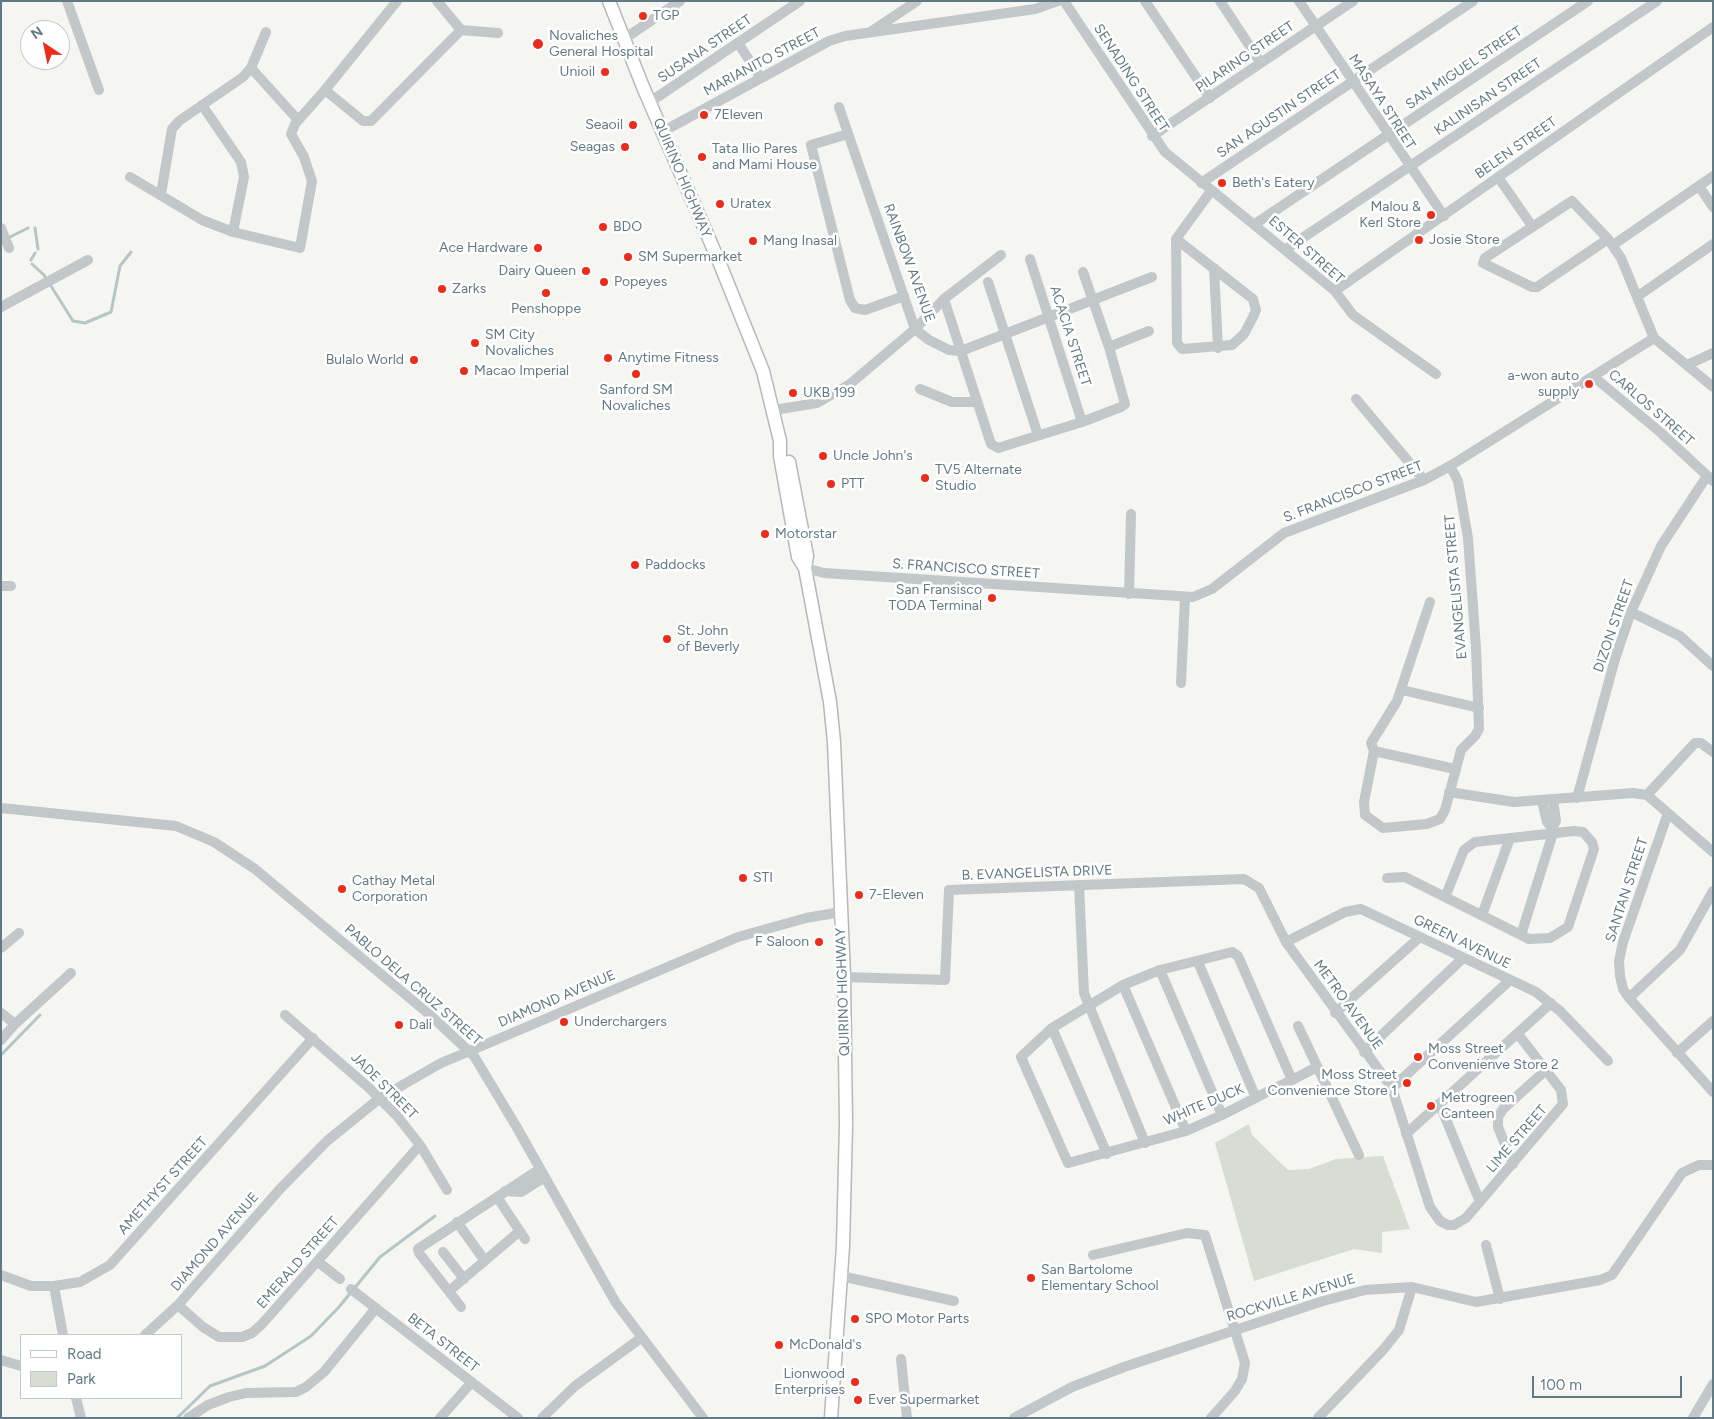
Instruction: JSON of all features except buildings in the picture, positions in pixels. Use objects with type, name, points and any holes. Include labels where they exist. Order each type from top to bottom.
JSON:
[{"type":"main road","name":"QUIRINO HIGHWAY","points":[[609,1],[662,132],[748,331],[763,371],[780,441],[788,455],[807,556],[805,568],[830,702],[844,976],[846,1125],[841,1276],[831,1418]]},
{"type":"street","points":[[68,1],[98,90]]},
{"type":"street","points":[[130,177],[193,215],[232,232],[300,248],[312,181],[304,157],[291,134],[298,120],[325,90],[397,1]]},
{"type":"street","points":[[437,1],[461,30],[498,33]]},
{"type":"street","points":[[624,39],[680,1]]},
{"type":"street","name":"SUSANA STREET","points":[[650,102],[800,1]]},
{"type":"street","points":[[868,34],[917,1]]},
{"type":"street","name":"MARIANITO STREET","points":[[662,132],[829,41],[845,36],[1035,9],[1058,1]]},
{"type":"street","name":"SENADING STREET","points":[[1064,1],[1159,145]]},
{"type":"street","points":[[1145,1],[1210,98]]},
{"type":"street","points":[[1220,1],[1262,63]]},
{"type":"street","name":"MASAYA STREET","points":[[1299,1],[1409,167],[1444,216]]},
{"type":"street","name":"PILARING STREET","points":[[1152,136],[1353,1]]},
{"type":"street","name":"SAN AGUSTIN STREET","points":[[1201,183],[1473,1]]},
{"type":"street","name":"SAN MIGUEL STREET","points":[[1255,224],[1588,1]]},
{"type":"street","name":"KALINISAN STREET","points":[[1286,249],[1657,1]]},
{"type":"street","name":"BELEN STREET","points":[[1335,291],[1713,27]]},
{"type":"street","points":[[325,90],[363,121],[371,121],[461,30]]},
{"type":"street","points":[[161,194],[172,129],[179,121],[243,77],[251,68],[266,32]]},
{"type":"street","points":[[738,43],[761,78]]},
{"type":"street","points":[[251,68],[298,120]]},
{"type":"street","points":[[202,105],[240,162],[244,177],[232,232]]},
{"type":"street","name":"RAINBOW AVENUE","points":[[839,107],[915,328],[929,340],[949,350],[960,350]]},
{"type":"street","points":[[848,134],[811,145],[850,300],[855,308],[865,310],[904,296]]},
{"type":"street","name":"ESTER STREET","points":[[1159,145],[1201,183],[1255,224],[1335,291],[1353,315],[1436,374]]},
{"type":"street","points":[[1713,176],[1611,242],[1536,287],[1532,287],[1483,263],[1485,258],[1572,201],[1611,242],[1621,258],[1654,338],[1713,387]]},
{"type":"street","points":[[1498,177],[1532,226]]},
{"type":"street","points":[[1699,186],[1713,207]]},
{"type":"street","points":[[1176,239],[1248,294],[1255,304],[1253,317],[1239,340],[1232,345],[1218,348],[1178,347],[1176,239],[1211,191]]},
{"type":"street","points":[[1,228],[8,248]]},
{"type":"street","points":[[1638,296],[1713,244]]},
{"type":"street","points":[[774,410],[818,403],[850,384],[915,328],[944,299],[1001,256]]},
{"type":"street","points":[[1,307],[88,260]]},
{"type":"street","name":"ACACIA STREET","points":[[1030,260],[1050,317],[1082,422]]},
{"type":"street","points":[[1214,268],[1218,348]]},
{"type":"street","points":[[944,299],[977,402],[995,447],[1082,422],[1121,408],[1125,404],[1109,346],[1083,272]]},
{"type":"street","points":[[960,350],[1152,277]]},
{"type":"street","points":[[988,282],[1038,435]]},
{"type":"street","points":[[1109,346],[1149,331]]},
{"type":"street","name":"S. FRANCISCO STREET","points":[[805,568],[824,573],[1185,598],[1203,594],[1284,533],[1424,480],[1450,466],[1654,338]]},
{"type":"street","points":[[1687,365],[1713,353]]},
{"type":"street","name":"CARLOS STREET","points":[[1594,377],[1660,432],[1710,479]]},
{"type":"street","points":[[920,389],[952,402],[977,402]]},
{"type":"street","points":[[1356,399],[1424,480]]},
{"type":"street","name":"EVANGELISTA STREET","points":[[1374,751],[1364,802],[1365,815],[1383,828],[1427,824],[1440,819],[1445,810],[1461,750],[1477,733],[1479,708],[1468,538],[1458,481],[1450,466]]},
{"type":"street","name":"DIZON STREET","points":[[1577,798],[1615,658],[1631,612],[1661,546],[1710,479]]},
{"type":"street","points":[[1129,594],[1131,514]]},
{"type":"street","points":[[1181,683],[1185,598]]},
{"type":"street","points":[[1430,602],[1402,690],[1393,710],[1372,739],[1374,751],[1455,769]]},
{"type":"street","points":[[1631,612],[1680,636],[1713,666]]},
{"type":"street","points":[[1402,690],[1479,708]]},
{"type":"street","points":[[1648,795],[1695,743],[1701,743],[1713,752]]},
{"type":"street","points":[[1450,792],[1496,801],[1547,801],[1634,793],[1648,795],[1713,852]]},
{"type":"street","points":[[1547,801],[1547,822],[1553,830]]},
{"type":"street","name":"PABLO DELA CRUZ STREET","points":[[1,808],[176,826],[214,842],[249,864],[470,1051],[497,1092],[600,1276],[641,1338],[703,1418]]},
{"type":"street","name":"SANTAN STREET","points":[[1668,813],[1623,942],[1619,961],[1620,976],[1623,989],[1629,998],[1713,1092]]},
{"type":"street","points":[[1521,935],[1553,830]]},
{"type":"street","points":[[1387,878],[1406,877],[1529,939],[1550,938],[1568,927],[1594,848],[1589,836],[1583,832],[1553,830],[1475,842],[1467,846],[1446,896]]},
{"type":"street","points":[[1482,915],[1510,838]]},
{"type":"street","name":"B. EVANGELISTA DRIVE","points":[[844,976],[944,980],[947,973],[949,890],[1244,879],[1259,888],[1271,910]]},
{"type":"street","points":[[1080,885],[1084,993],[1146,1143]]},
{"type":"street","points":[[1629,998],[1680,950],[1713,891]]},
{"type":"street","name":"GREEN AVENUE","points":[[1286,942],[1356,908],[1536,992],[1551,1003],[1608,1061]]},
{"type":"street","name":"METRO AVENUE","points":[[1271,910],[1286,942],[1335,1013],[1392,1088],[1430,1207],[1440,1221],[1448,1225]]},
{"type":"street","name":"DIAMOND AVENUE","points":[[146,1334],[178,1305],[280,1188],[327,1141],[380,1098],[470,1051],[738,937],[768,927],[841,912]]},
{"type":"street","points":[[1,948],[20,933]]},
{"type":"street","points":[[1335,1013],[1420,937]]},
{"type":"street","points":[[1106,1154],[1052,1028],[1123,985],[1160,970],[1236,953],[1292,1080]]},
{"type":"street","points":[[1364,1052],[1463,958]]},
{"type":"street","points":[[1198,962],[1256,1098]]},
{"type":"street","points":[[1160,970],[1222,1115]]},
{"type":"street","points":[[1,1040],[15,1024],[71,973]]},
{"type":"street","points":[[1392,1088],[1509,981]]},
{"type":"street","points":[[1123,985],[1186,1131]]},
{"type":"street","points":[[1406,1134],[1551,1003]]},
{"type":"street","points":[[1,1013],[15,1024]]},
{"type":"street","name":"JADE STREET","points":[[285,1015],[380,1098],[420,1145],[447,1190]]},
{"type":"street","points":[[1677,1053],[1713,1021]]},
{"type":"street","points":[[1298,1026],[1359,1154]]},
{"type":"street","name":"WHITE DUCK","points":[[1052,1028],[1021,1057],[1068,1163],[1186,1131],[1317,1067]]},
{"type":"street","name":"LIME STREET","points":[[1448,1225],[1460,1223],[1480,1202],[1563,1104],[1563,1094],[1518,1034]]},
{"type":"street","name":"AMETHYST STREET","points":[[1,1275],[31,1286],[54,1286],[80,1282],[99,1272],[117,1258],[313,1038]]},
{"type":"street","points":[[1513,1164],[1498,1127],[1498,1117],[1503,1109],[1546,1070]]},
{"type":"street","points":[[1440,1105],[1480,1202]]},
{"type":"street","name":"EMERALD STREET","points":[[178,1305],[210,1333],[219,1337],[242,1337],[262,1324],[420,1145]]},
{"type":"street","name":"ROCKVILLE AVENUE","points":[[1014,1418],[1072,1387],[1323,1300],[1365,1290],[1412,1287],[1476,1302],[1600,1280],[1612,1275],[1682,1173],[1699,1165],[1713,1165]]},
{"type":"street","points":[[461,1307],[418,1253],[418,1249],[501,1194],[521,1192],[542,1173]]},
{"type":"street","points":[[449,1291],[485,1261],[522,1235],[501,1194]]},
{"type":"street","points":[[457,1222],[485,1261]]},
{"type":"street","points":[[1093,1255],[1187,1233],[1205,1234],[1245,1364],[1242,1379],[1234,1392],[1211,1418]]},
{"type":"street","points":[[1486,1245],[1500,1299]]},
{"type":"street","points":[[443,1252],[464,1279]]},
{"type":"street","points":[[318,1262],[340,1280]]},
{"type":"street","points":[[841,1276],[954,1301]]},
{"type":"street","points":[[54,1286],[63,1334]]},
{"type":"street","points":[[1318,1418],[1383,1350],[1399,1330],[1412,1287]]},
{"type":"street","name":"BETA STREET","points":[[351,1289],[518,1418]]},
{"type":"street","points":[[188,1418],[208,1404],[228,1397],[246,1393],[296,1392],[306,1387],[324,1372],[376,1308]]},
{"type":"street","points":[[542,1418],[575,1386],[641,1338]]},
{"type":"street","points":[[901,1358],[908,1418]]},
{"type":"street","points":[[1,1360],[20,1366]]},
{"type":"street","points":[[440,1418],[472,1382]]},
{"type":"street","points":[[1693,1418],[1713,1384]]},
{"type":"street","points":[[76,1399],[81,1418]]},
{"type":"green space","points":[[1249,1124],[1252,1135],[1288,1170],[1309,1169],[1336,1159],[1383,1156],[1410,1229],[1382,1232],[1382,1253],[1354,1249],[1254,1281],[1215,1143]]},
{"type":"waterway","points":[[10,237],[28,228]]},
{"type":"waterway","points":[[35,228],[38,249]]},
{"type":"waterway","points":[[32,264],[44,275],[73,321],[85,323],[111,312],[120,266],[131,252]]},
{"type":"waterway","points":[[31,260],[35,253]]},
{"type":"waterway","points":[[1,1055],[40,1015]]},
{"type":"waterway","points":[[177,1418],[210,1386],[265,1366],[311,1336],[339,1307],[380,1257],[435,1216]]},
{"type":"place","name":"TGP","points":[[643,16]]},
{"type":"place","name":"Novaliches General Hospital","points":[[538,44]]},
{"type":"place","name":"Unioil","points":[[605,72]]},
{"type":"place","name":"7Eleven","points":[[704,115]]},
{"type":"place","name":"Seaoil","points":[[633,125]]},
{"type":"place","name":"Seagas","points":[[625,147]]},
{"type":"place","name":"Tata Ilio Pares and Mami House","points":[[702,157]]},
{"type":"place","name":"Beth's Eatery","points":[[1222,183]]},
{"type":"place","name":"Uratex","points":[[720,204]]},
{"type":"place","name":"Malou & Kerl Store","points":[[1431,215]]},
{"type":"place","name":"BDO","points":[[603,227]]},
{"type":"place","name":"Josie Store","points":[[1419,240]]},
{"type":"place","name":"Mang Inasal","points":[[753,241]]},
{"type":"place","name":"Ace Hardware","points":[[538,248]]},
{"type":"place","name":"SM Supermarket","points":[[628,257]]},
{"type":"place","name":"Dairy Queen","points":[[586,271]]},
{"type":"place","name":"Popeyes","points":[[604,282]]},
{"type":"place","name":"Zarks","points":[[442,289]]},
{"type":"place","name":"Penshoppe","points":[[546,293]]},
{"type":"place","name":"SM City Novaliches","points":[[475,343]]},
{"type":"place","name":"Anytime Fitness","points":[[608,358]]},
{"type":"place","name":"Bulalo World","points":[[414,360]]},
{"type":"place","name":"Macao Imperial","points":[[464,371]]},
{"type":"place","name":"Sanford SM Novaliches","points":[[636,374]]},
{"type":"place","name":"a-won auto supply","points":[[1589,384]]},
{"type":"place","name":"UKB 199","points":[[793,393]]},
{"type":"place","name":"Uncle John's","points":[[823,456]]},
{"type":"place","name":"TV5 Alternate Studio","points":[[925,478]]},
{"type":"place","name":"PTT","points":[[831,484]]},
{"type":"place","name":"Motorstar","points":[[765,534]]},
{"type":"place","name":"Paddocks","points":[[635,565]]},
{"type":"place","name":"San Fransisco TODA Terminal","points":[[992,598]]},
{"type":"place","name":"St. John of Beverly","points":[[667,639]]},
{"type":"place","name":"STI","points":[[743,878]]},
{"type":"place","name":"Cathay Metal Corporation","points":[[342,889]]},
{"type":"place","name":"7-Eleven","points":[[859,895]]},
{"type":"place","name":"F Saloon","points":[[819,942]]},
{"type":"place","name":"Underchargers","points":[[564,1022]]},
{"type":"place","name":"Dali","points":[[399,1025]]},
{"type":"place","name":"Moss Street Convenienve Store 2","points":[[1418,1057]]},
{"type":"place","name":"Moss Street Convenience Store 1","points":[[1407,1083]]},
{"type":"place","name":"Metrogreen Canteen","points":[[1431,1106]]},
{"type":"place","name":"San Bartolome Elementary School","points":[[1031,1278]]},
{"type":"place","name":"SPO Motor Parts","points":[[855,1319]]},
{"type":"place","name":"McDonald's","points":[[779,1345]]},
{"type":"place","name":"Lionwood Enterprises","points":[[855,1382]]},
{"type":"place","name":"Ever Supermarket","points":[[858,1400]]}]
